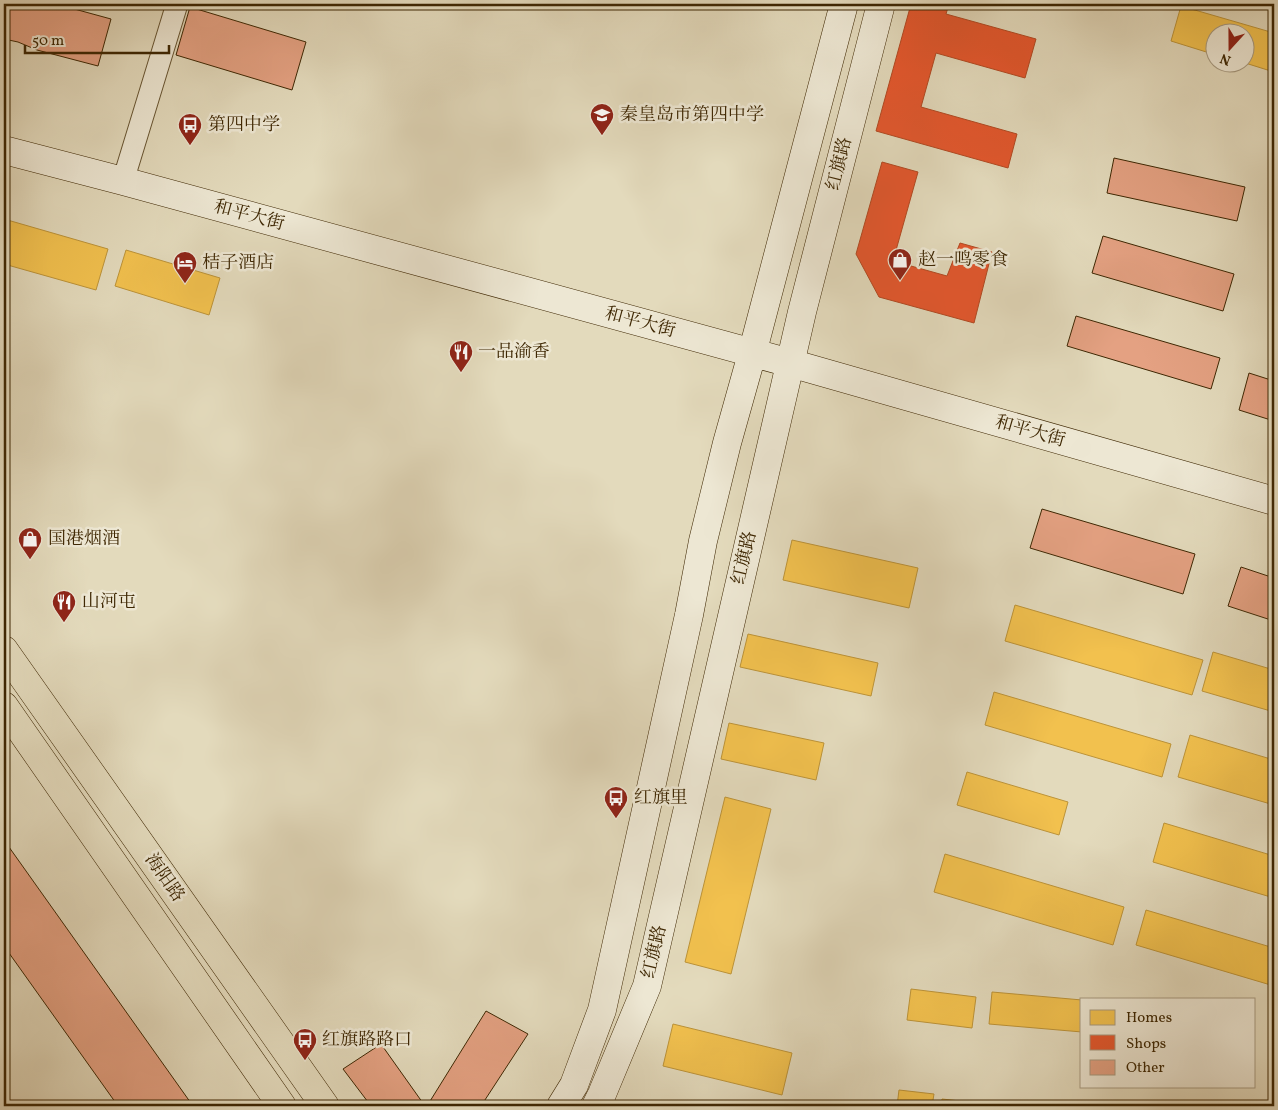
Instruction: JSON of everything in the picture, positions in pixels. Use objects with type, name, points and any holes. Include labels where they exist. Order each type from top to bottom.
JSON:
[{"type":"main road","points":[[561,1106],[574,1085],[602,1010],[689,615],[703,542],[727,442],[844,4]]},
{"type":"main road","name":"红旗路","points":[[596,1106],[647,986],[790,364],[881,4]]},
{"type":"main road","name":"和平大街","points":[[4,150],[790,364],[1274,501]]},
{"type":"main road","name":"海阳路","points":[[4,650],[325,1106]]},
{"type":"main road","name":"海阳路","points":[[4,706],[282,1106]]},
{"type":"street","points":[[123,181],[176,4]]},
{"type":"building: Homes","points":[[1181,6],[1236,22],[1206,22],[1206,52],[1171,41]]},
{"type":"building: Homes","points":[[1256,28],[1274,33],[1274,72],[1256,66]]},
{"type":"building: Homes","points":[[4,219],[108,249],[96,290],[4,264]]},
{"type":"building: Homes","points":[[126,250],[220,278],[209,315],[115,286]]},
{"type":"building: Homes","points":[[792,540],[918,568],[909,608],[783,580]]},
{"type":"building: Homes","points":[[1015,605],[1203,660],[1192,695],[1005,641]]},
{"type":"building: Homes","points":[[748,634],[878,663],[871,696],[740,667]]},
{"type":"building: Homes","points":[[1213,652],[1274,670],[1274,712],[1202,691]]},
{"type":"building: Homes","points":[[994,692],[1171,744],[1162,777],[985,725]]},
{"type":"building: Homes","points":[[729,723],[824,743],[816,780],[721,759]]},
{"type":"building: Homes","points":[[1190,735],[1274,760],[1274,805],[1178,777]]},
{"type":"building: Homes","points":[[967,772],[1068,802],[1059,835],[957,805]]},
{"type":"building: Homes","points":[[725,797],[771,809],[731,974],[685,962]]},
{"type":"building: Homes","points":[[1164,823],[1274,856],[1274,898],[1153,862]]},
{"type":"building: Homes","points":[[945,854],[1124,907],[1113,945],[934,892]]},
{"type":"building: Homes","points":[[1146,910],[1274,948],[1274,986],[1136,945]]},
{"type":"building: Homes","points":[[911,989],[976,997],[972,1028],[907,1020]]},
{"type":"building: Homes","points":[[992,992],[1080,1000],[1080,1032],[989,1024]]},
{"type":"building: Homes","points":[[673,1024],[792,1053],[782,1095],[663,1066]]},
{"type":"building: Homes","points":[[899,1090],[934,1094],[932,1106],[897,1106]]},
{"type":"building: Homes","points":[[942,1099],[1006,1106],[941,1106]]},
{"type":"building: Homes","points":[[1242,1103],[1274,1106],[1242,1106]]},
{"type":"building: Shops","points":[[911,4],[949,4],[946,14],[1036,39],[1025,78],[936,53],[921,107],[1017,134],[1008,168],[876,131]]},
{"type":"building: Shops","points":[[882,162],[918,172],[893,261],[947,276],[960,243],[992,252],[974,323],[879,297],[856,254]]},
{"type":"building: Other","points":[[4,4],[56,4],[111,19],[98,66],[4,39]]},
{"type":"building: Other","points":[[190,7],[306,42],[292,90],[176,55]]},
{"type":"building: Other","points":[[1114,158],[1245,187],[1237,221],[1107,193]]},
{"type":"building: Other","points":[[1103,236],[1234,274],[1223,311],[1092,273]]},
{"type":"building: Other","points":[[1076,316],[1220,358],[1211,389],[1067,346]]},
{"type":"building: Other","points":[[1249,373],[1274,381],[1274,421],[1239,410]]},
{"type":"building: Other","points":[[1042,509],[1195,554],[1183,594],[1030,548]]},
{"type":"building: Other","points":[[1241,567],[1274,578],[1274,621],[1228,606]]},
{"type":"building: Other","points":[[4,840],[193,1106],[118,1106],[4,946]]},
{"type":"building: Other","points":[[486,1011],[528,1034],[481,1106],[427,1106]]},
{"type":"building: Other","points":[[381,1044],[425,1106],[371,1106],[343,1069]]},
{"type":"place","name":"秦皇岛市第四中学","points":[[602,136]]},
{"type":"place","name":"第四中学","points":[[190,146]]},
{"type":"place","name":"赵一鸣零食","points":[[900,281]]},
{"type":"place","name":"桔子酒店","points":[[185,284]]},
{"type":"place","name":"一品渝香","points":[[461,373]]},
{"type":"place","name":"国港烟酒","points":[[30,560]]},
{"type":"place","name":"山河屯","points":[[64,623]]},
{"type":"place","name":"红旗里","points":[[616,819]]},
{"type":"place","name":"红旗路路口","points":[[305,1061]]}]
